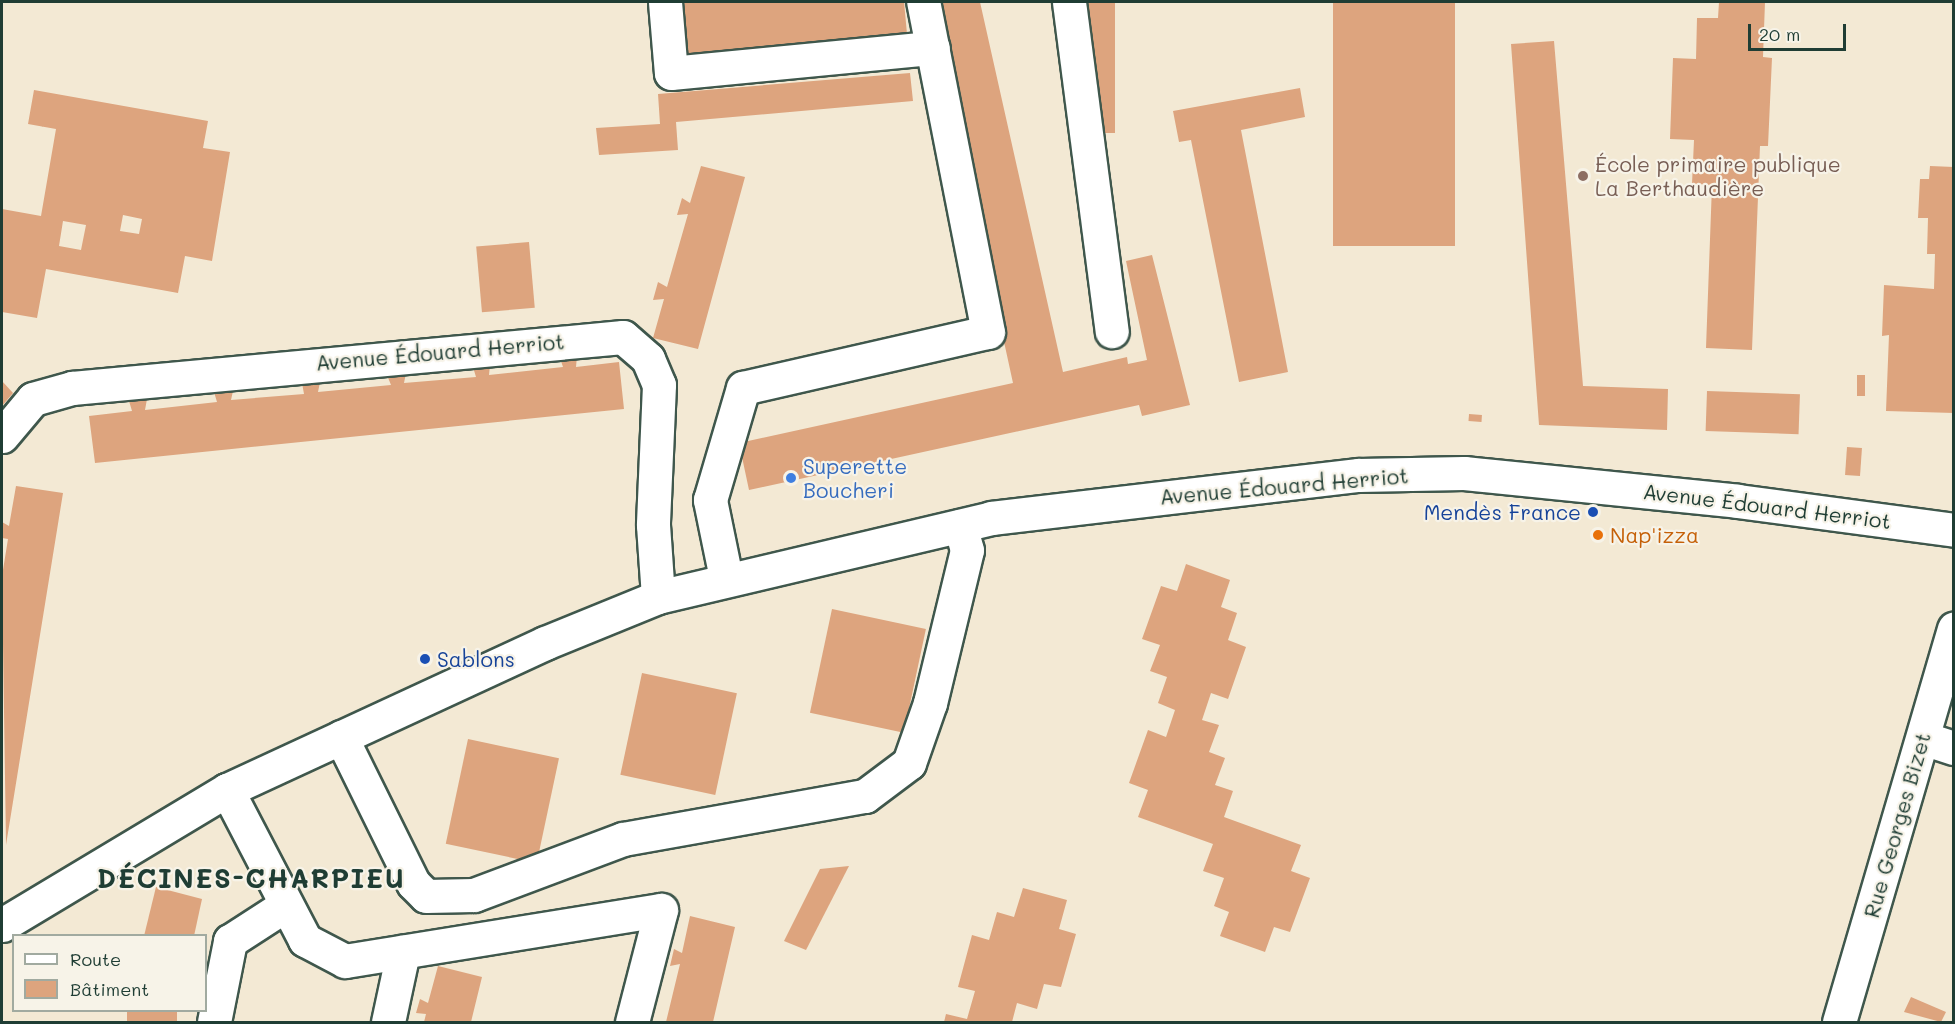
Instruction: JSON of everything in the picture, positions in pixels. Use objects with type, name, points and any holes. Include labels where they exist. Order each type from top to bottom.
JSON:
[{"type":"street","points":[[664,2],[671,73],[933,48]]},
{"type":"street","points":[[726,578],[710,500],[743,388],[988,332],[924,2]]},
{"type":"street","points":[[1069,2],[1112,331]]},
{"type":"street","name":"Avenue Édouard Herriot","points":[[2,436],[33,399],[72,388],[623,337],[648,359],[659,385],[653,525],[658,597]]},
{"type":"street","name":"Avenue Édouard Herriot","points":[[2,924],[227,790],[440,688],[658,597],[726,578],[960,526],[1245,486],[1464,473],[1748,502],[1953,530]]},
{"type":"street","points":[[341,737],[413,884],[426,896],[474,895],[623,839],[866,796],[909,763],[930,704],[967,550],[960,526]]},
{"type":"street","name":"Rue Georges Bizet","points":[[1839,1023],[1953,628]]},
{"type":"street","points":[[1923,738],[1953,748]]},
{"type":"street","points":[[227,790],[284,906],[305,940],[345,961],[661,910],[632,1023]]},
{"type":"street","points":[[214,1023],[230,941],[284,906]]},
{"type":"street","points":[[388,1023],[404,952]]},
{"type":"building","points":[[684,2],[904,2],[907,34],[688,54]]},
{"type":"building","points":[[930,2],[980,2],[1063,372],[1127,357],[1128,364],[1147,360],[1126,261],[1152,255],[1190,405],[1142,416],[1139,405],[749,490],[739,443],[1013,383]]},
{"type":"building","points":[[1086,2],[1115,2],[1115,133],[1086,133]]},
{"type":"building","points":[[1333,2],[1455,2],[1455,246],[1333,246]]},
{"type":"building","points":[[1719,2],[1765,2],[1763,57],[1772,58],[1768,146],[1760,146],[1752,350],[1706,348],[1712,185],[1692,184],[1694,140],[1670,139],[1673,58],[1696,59],[1697,18],[1718,18]]},
{"type":"building","points":[[1554,41],[1583,386],[1668,389],[1667,430],[1539,425],[1511,44]]},
{"type":"building","points":[[910,73],[913,101],[676,122],[678,150],[599,155],[596,128],[660,124],[658,94]]},
{"type":"building","points":[[1300,88],[1305,117],[1241,130],[1288,372],[1239,382],[1191,140],[1179,142],[1173,111]]},
{"type":"building","points":[[34,90],[208,121],[203,148],[230,152],[212,261],[185,256],[178,293],[46,269],[37,318],[2,312],[2,209],[41,216],[56,129],[28,124]],"holes":[[[123,215],[142,219],[139,234],[120,231]],[[63,221],[86,225],[81,250],[59,246]]]},
{"type":"building","points":[[701,166],[745,177],[698,349],[653,338],[664,299],[653,300],[658,282],[667,287],[688,214],[677,215],[682,198],[690,203]]},
{"type":"building","points":[[1930,166],[1954,167],[1954,413],[1886,411],[1889,335],[1882,336],[1884,285],[1934,289],[1935,254],[1927,254],[1928,218],[1918,218],[1920,179],[1929,179]]},
{"type":"building","points":[[529,242],[535,308],[482,312],[476,247]]},
{"type":"building","points":[[577,356],[576,367],[619,362],[624,409],[95,463],[89,416],[132,411],[129,401],[147,399],[145,410],[217,402],[214,392],[233,391],[231,400],[304,394],[302,383],[320,382],[318,392],[391,385],[387,375],[406,373],[404,383],[476,377],[473,367],[490,365],[489,375],[563,367],[560,358]]},
{"type":"building","points":[[1857,375],[1865,375],[1865,396],[1857,396]]},
{"type":"building","points":[[2,381],[13,393],[2,406]]},
{"type":"building","points":[[1707,391],[1800,394],[1799,434],[1706,431]]},
{"type":"building","points":[[1469,414],[1482,415],[1481,422],[1469,421]]},
{"type":"building","points":[[1847,447],[1862,448],[1860,476],[1845,475]]},
{"type":"building","points":[[16,486],[63,493],[6,845],[2,576],[8,539],[2,538],[2,522],[9,526]]},
{"type":"building","points":[[1186,564],[1230,580],[1221,607],[1237,613],[1228,640],[1246,647],[1228,699],[1211,693],[1202,720],[1219,725],[1209,752],[1225,758],[1215,785],[1233,791],[1224,817],[1301,845],[1291,871],[1310,878],[1290,932],[1274,927],[1265,952],[1220,936],[1229,912],[1214,906],[1224,878],[1203,871],[1213,844],[1138,817],[1148,790],[1129,783],[1148,730],[1166,737],[1175,710],[1158,703],[1167,677],[1150,671],[1160,645],[1142,639],[1161,586],[1177,591]]},
{"type":"building","points":[[832,609],[926,629],[904,733],[810,713]]},
{"type":"building","points":[[642,673],[737,693],[715,795],[620,775]]},
{"type":"building","points":[[468,739],[559,758],[537,863],[446,844]]},
{"type":"building","points":[[849,866],[806,950],[784,941],[820,869]]},
{"type":"building","points":[[156,887],[202,899],[194,934],[144,934]]},
{"type":"building","points":[[1023,888],[1067,900],[1059,929],[1076,934],[1061,987],[1044,984],[1037,1009],[1017,1003],[1012,1022],[944,1022],[946,1014],[967,1019],[975,991],[958,987],[972,935],[989,940],[997,912],[1014,917]]},
{"type":"building","points":[[690,916],[735,927],[713,1022],[666,1022],[680,964],[670,966],[674,949],[682,953]]},
{"type":"building","points":[[438,966],[482,977],[471,1022],[424,1022],[426,1014],[416,1013],[420,999],[428,1003]]},
{"type":"building","points":[[1911,997],[1946,1012],[1941,1022],[1904,1012]]},
{"type":"building","points":[[127,1012],[177,1012],[177,1022],[127,1022]]},
{"type":"place","name":"École primaire publique La Berthaudière","points":[[1583,176]]},
{"type":"place","name":"Superette Boucheri","points":[[791,478]]},
{"type":"place","name":"Mendès France","points":[[1593,512]]},
{"type":"place","name":"Nap'izza","points":[[1598,535]]},
{"type":"place","name":"Sablons","points":[[425,659]]},
{"type":"district","name":"DÉCINES-CHARPIEU","points":[[251,878]]}]
